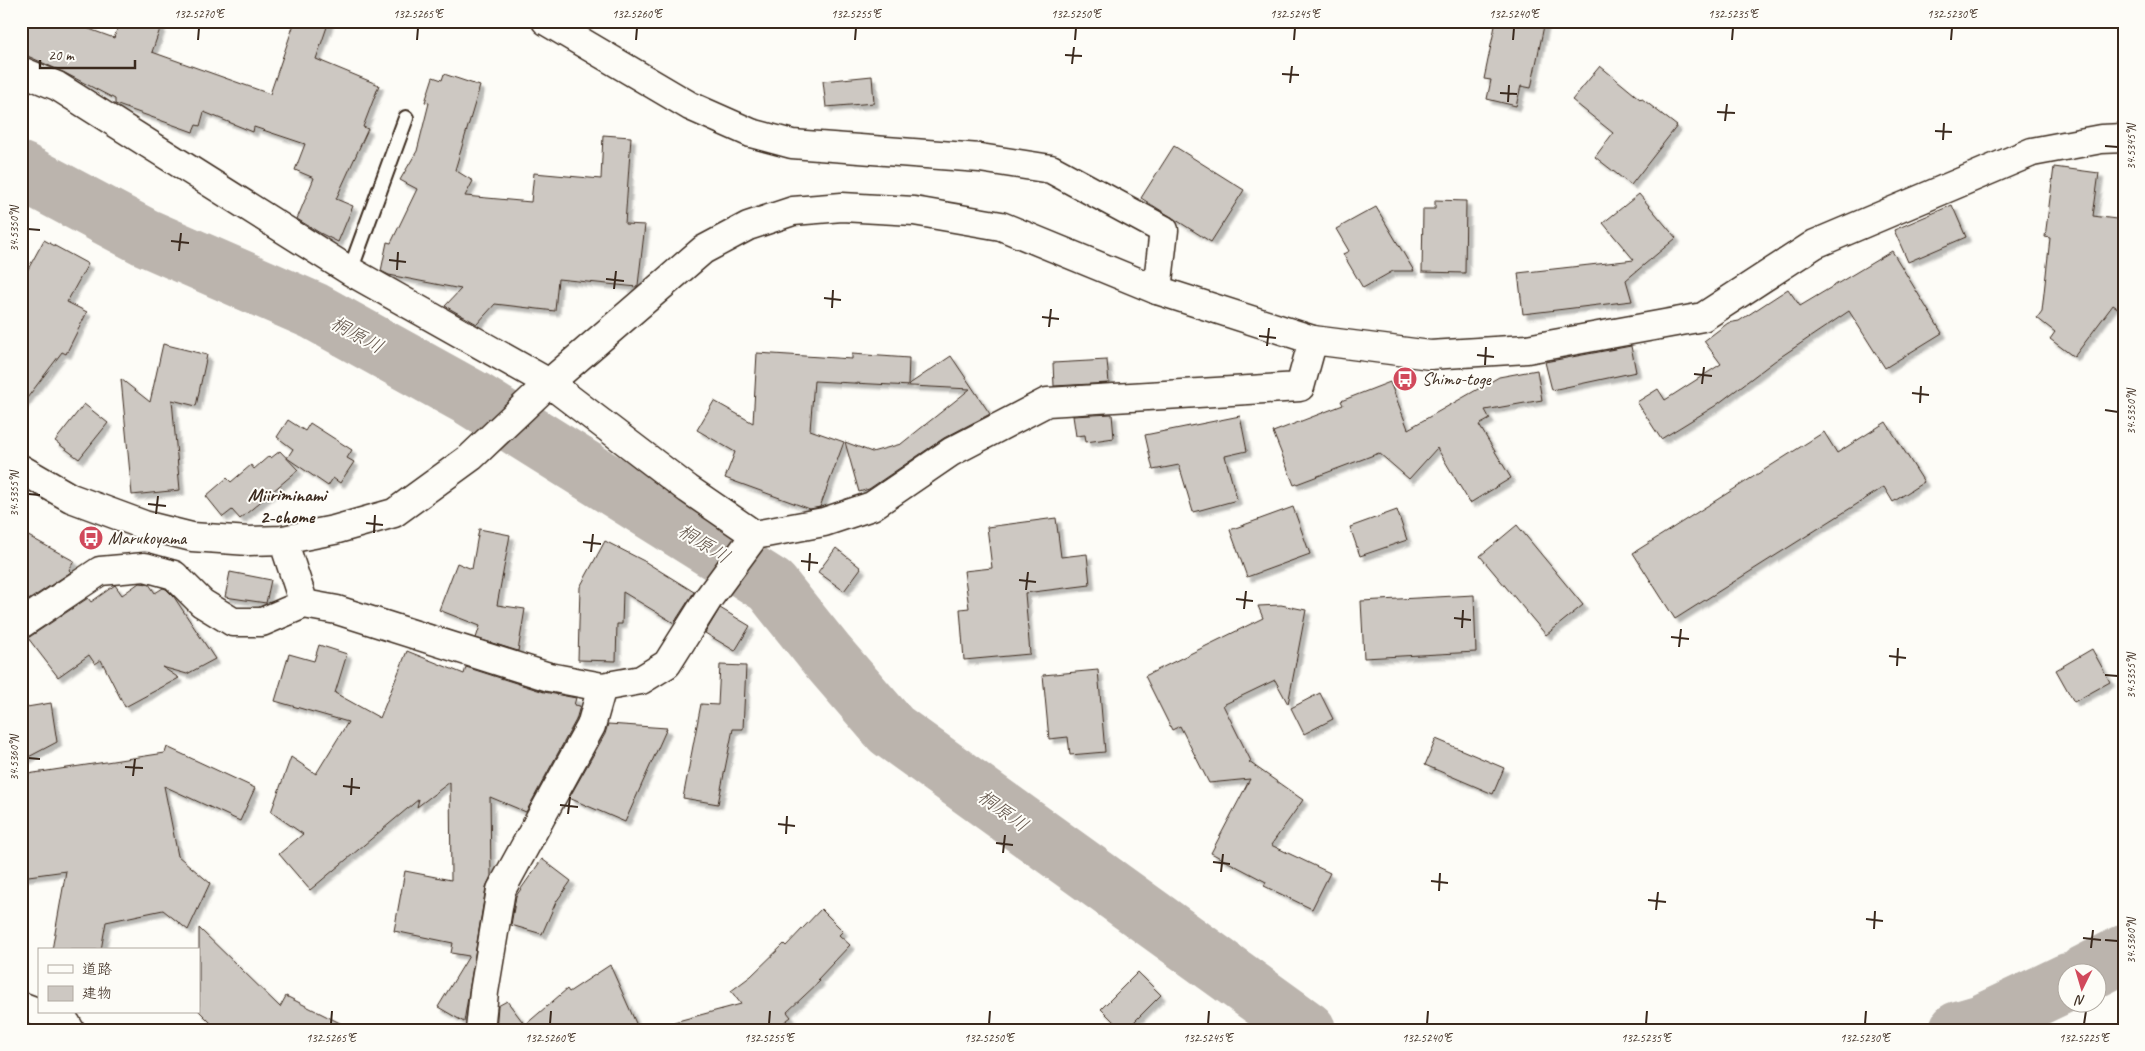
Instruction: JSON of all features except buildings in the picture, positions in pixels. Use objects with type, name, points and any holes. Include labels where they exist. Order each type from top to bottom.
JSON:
[{"type":"street","points":[[546,21],[690,106],[751,133],[792,144],[980,158],[1050,169],[1164,230],[1156,290]]},
{"type":"street","points":[[21,71],[57,86],[350,271],[544,389],[688,489],[753,538]]},
{"type":"street","points":[[21,469],[71,498],[144,525],[192,536],[249,542],[283,540],[334,530],[394,513],[471,457],[544,389],[703,250],[748,226],[793,211],[842,207],[914,211],[1001,226],[1156,290],[1313,340],[1430,355],[1527,349],[1703,318],[1815,244],[1824,240],[2032,152],[2100,139],[2124,138]]},
{"type":"street","points":[[21,624],[100,571],[145,567],[174,575],[202,603],[233,622],[262,622],[304,604],[337,610],[549,677],[602,687],[641,680],[667,664],[708,599],[753,538],[824,522],[872,506],[951,452],[1047,402],[1300,387],[1313,340]]},
{"type":"street","points":[[283,540],[304,604]]},
{"type":"street","points":[[480,1030],[484,992],[501,890],[591,726],[602,687]]},
{"type":"street","points":[[21,1006],[38,1012]]},
{"type":"street","points":[[42,1014],[66,1023],[70,1030]]},
{"type":"lane","points":[[350,271],[406,118]]},
{"type":"waterway","name":"桐原川","points":[[21,171],[145,237],[314,311],[473,399],[771,586],[827,656],[891,730],[1307,1030]]},
{"type":"waterway","points":[[2104,964],[2124,954]]},
{"type":"waterway","points":[[1958,1030],[1982,1023],[2058,987]]},
{"type":"place","name":"Shimo-toge","points":[[1405,379]]},
{"type":"place","name":"Marukoyama","points":[[91,538]]},
{"type":"district","name":"Miiriminami 2-chome","points":[[287,506]]}]
